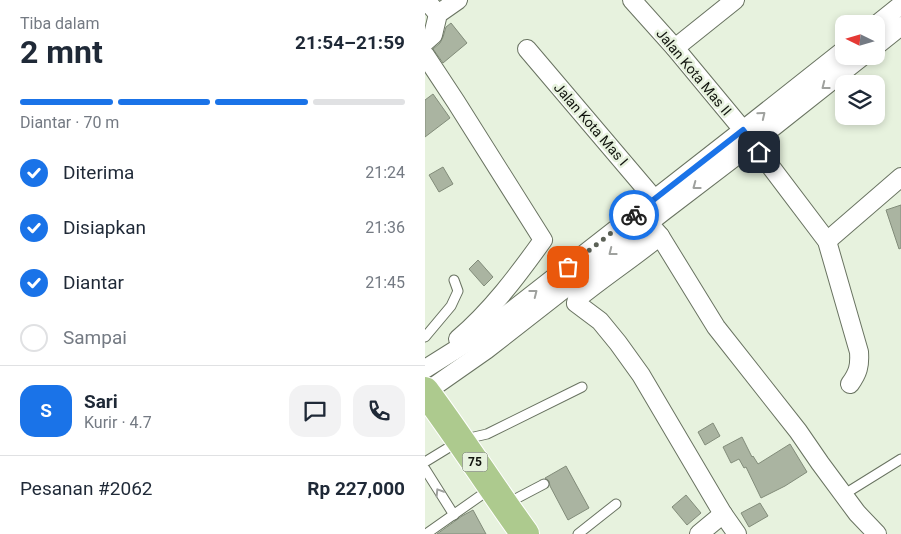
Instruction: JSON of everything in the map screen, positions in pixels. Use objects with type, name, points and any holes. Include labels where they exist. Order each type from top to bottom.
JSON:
[{"type":"main road","name":"75","points":[[425,384],[498,497],[525,534]]},
{"type":"street","points":[[426,0],[438,14]]},
{"type":"street","points":[[425,42],[433,35],[438,14],[458,0]]},
{"type":"street","name":"Jalan Kota Mas II","points":[[632,0],[675,48],[748,137],[827,241]]},
{"type":"street","points":[[675,48],[735,0]]},
{"type":"street","points":[[885,17],[901,5]]},
{"type":"street","points":[[885,39],[901,26]]},
{"type":"street","name":"Jalan Kota Mas I","points":[[527,49],[659,205]]},
{"type":"street","points":[[425,55],[543,240],[510,284],[473,326],[450,345],[425,359]]},
{"type":"street","points":[[748,137],[835,58]]},
{"type":"street","points":[[425,384],[476,358],[500,330],[659,205],[748,137],[850,65]]},
{"type":"street","points":[[850,384],[858,370],[859,352],[827,241],[901,177]]},
{"type":"street","points":[[659,205],[654,229],[577,299],[576,303],[600,321],[641,375],[723,514],[737,534]]},
{"type":"street","points":[[425,384],[472,340],[500,330],[654,229]]},
{"type":"street","points":[[654,229],[716,327],[799,431],[843,495],[877,534]]},
{"type":"street","points":[[699,534],[723,514]]},
{"type":"lane","points":[[425,338],[451,306],[458,291],[455,280]]},
{"type":"lane","points":[[425,462],[461,440],[487,434],[582,388]]},
{"type":"lane","points":[[843,495],[901,459]]},
{"type":"lane","points":[[425,469],[454,515]]},
{"type":"lane","points":[[426,534],[454,515],[498,497],[515,499],[544,484]]},
{"type":"lane","points":[[578,534],[615,504]]},
{"type":"building","points":[[451,23],[467,43],[443,63],[433,49],[440,43],[446,27]]},
{"type":"building","points":[[433,94],[450,118],[425,137],[425,100]]},
{"type":"building","points":[[443,167],[453,184],[439,192],[429,175]]},
{"type":"building","points":[[901,205],[901,248],[899,249],[886,210]]},
{"type":"building","points":[[478,260],[493,277],[484,286],[469,269]]},
{"type":"building","points":[[713,423],[720,436],[705,445],[698,432]]},
{"type":"building","points":[[742,437],[752,457],[758,464],[790,444],[807,472],[761,498],[746,467],[744,468],[739,459],[731,463],[723,447]]},
{"type":"building","points":[[566,466],[589,508],[568,520],[549,481],[545,478]]},
{"type":"building","points":[[686,495],[701,513],[687,525],[672,507]]},
{"type":"building","points":[[760,503],[768,516],[749,527],[741,513]]},
{"type":"building","points":[[473,510],[486,534],[437,534],[462,516]]},
{"type":"way so far","points":[[568,267],[634,215]]},
{"type":"route","points":[[634,215],[743,130],[759,152]]}]
